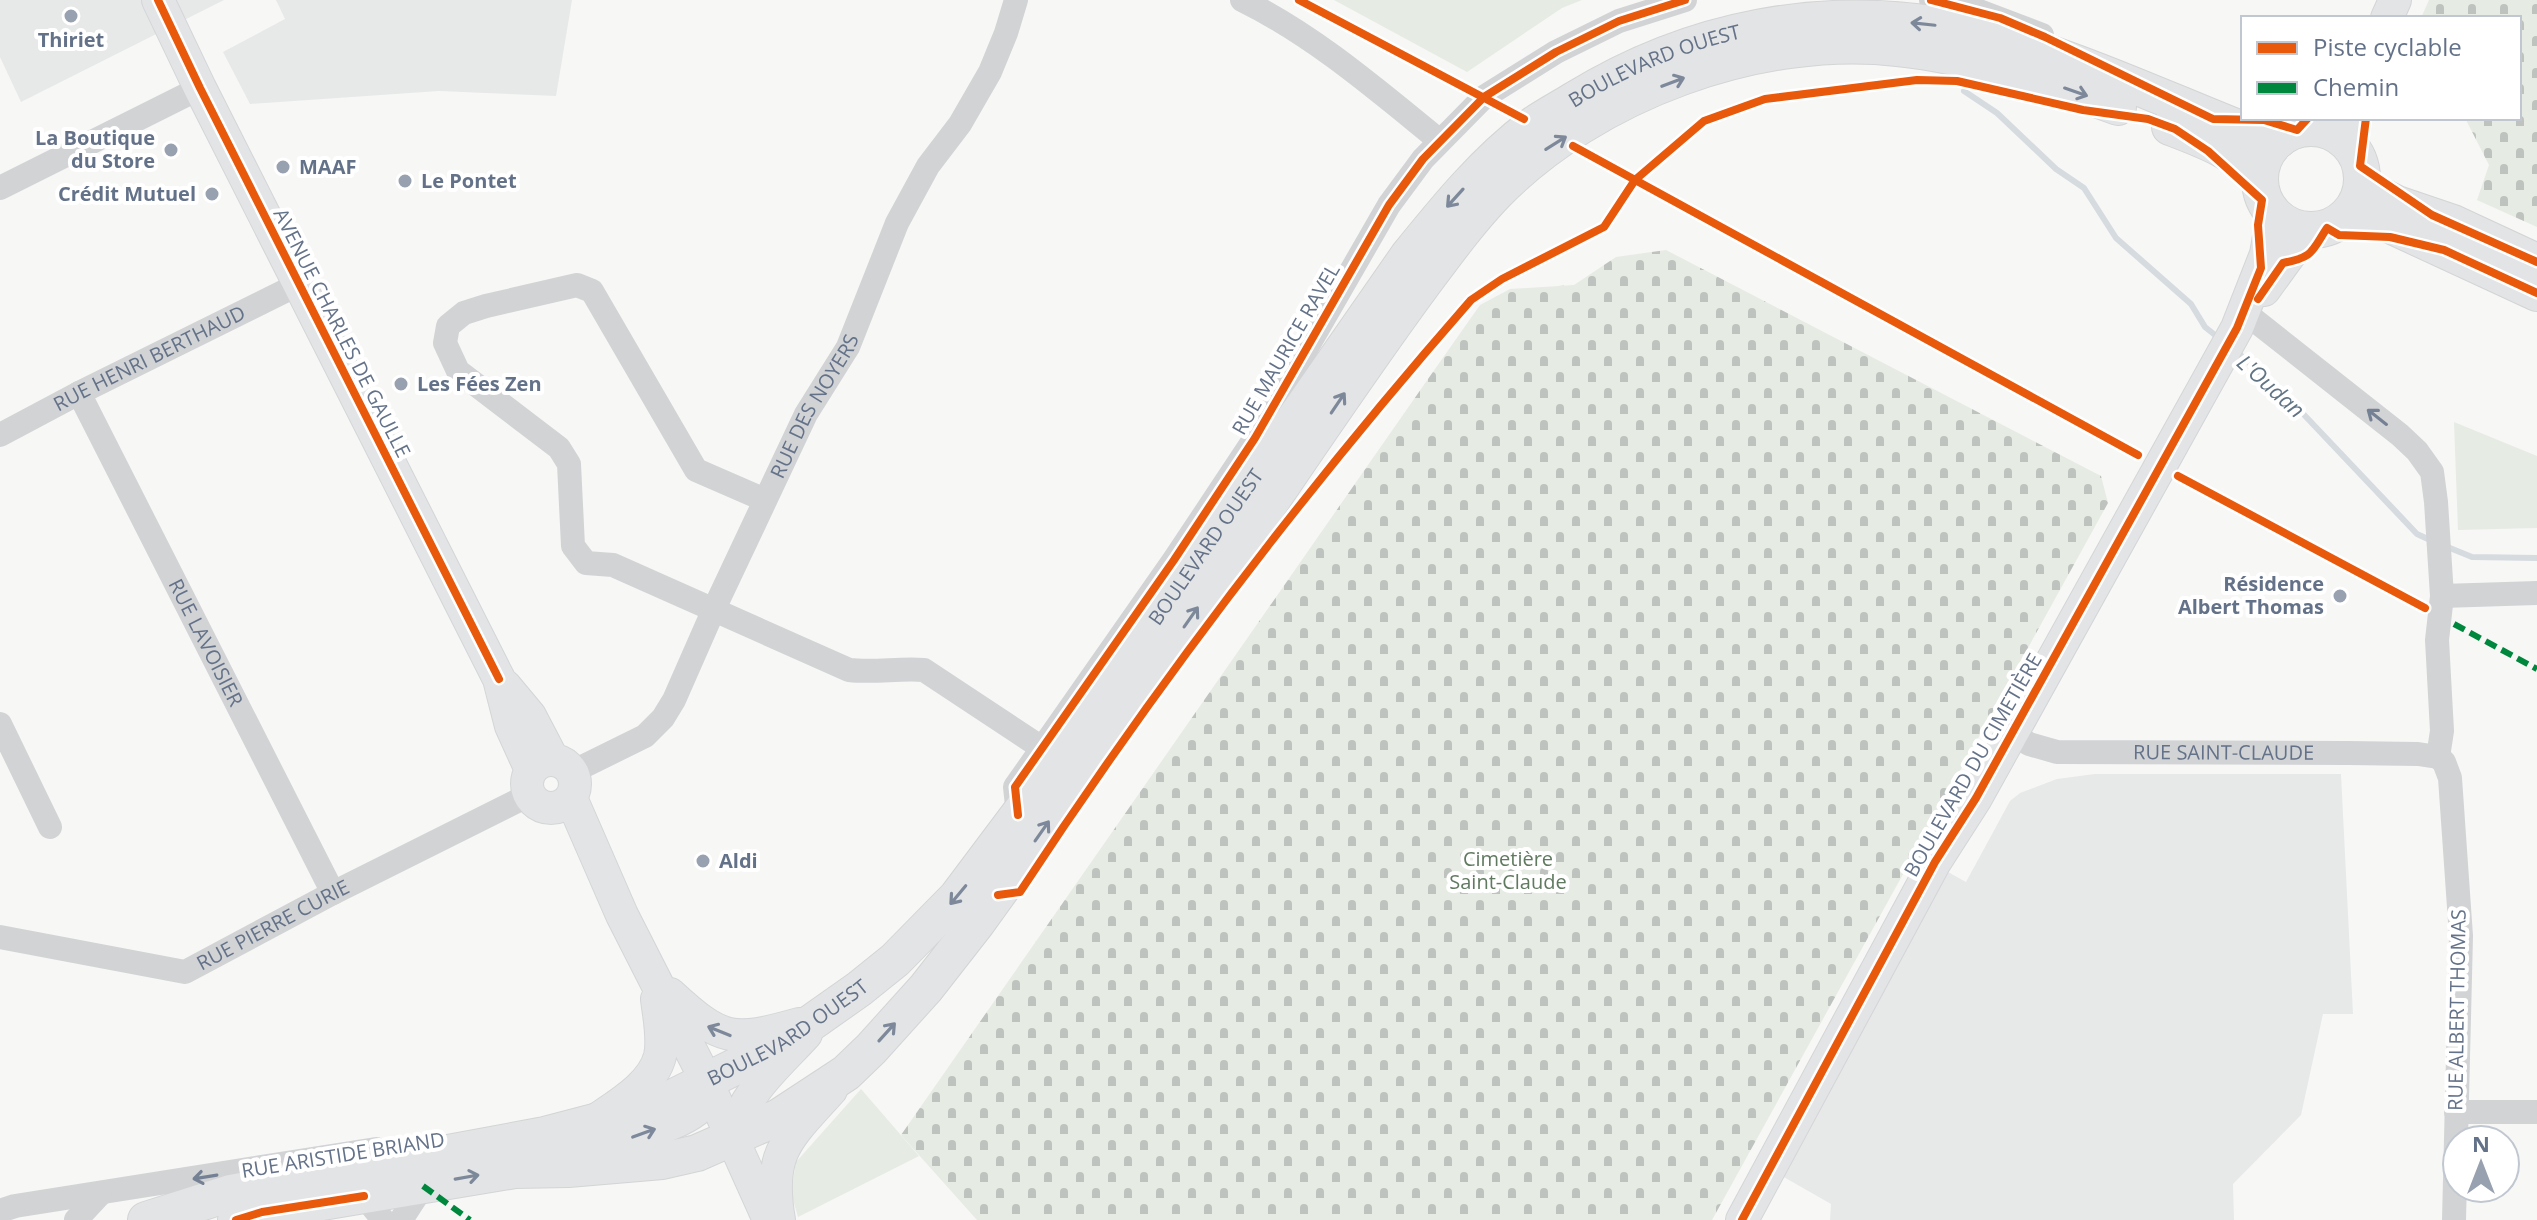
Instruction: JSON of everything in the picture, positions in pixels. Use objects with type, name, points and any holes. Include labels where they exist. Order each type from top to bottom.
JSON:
[{"type":"main road","name":"AVENUE CHARLES DE GAULLE","points":[[158,0],[499,679],[530,716],[551,784],[655,980],[720,1110],[769,1220]]},
{"type":"main road","name":"BOULEVARD OUEST","points":[[236,1220],[262,1212],[373,1208],[423,1186],[515,1170],[662,1161],[697,1153],[720,1110],[781,1044],[822,1017],[895,960],[957,897],[1018,815],[1399,268],[1446,209],[1534,125],[1613,76],[1707,38],[1770,24],[1875,19],[1957,28],[2032,48],[2169,118],[2251,168],[2260,180]]},
{"type":"main road","name":"BOULEVARD OUEST","points":[[146,1220],[231,1193],[587,1126],[672,1098],[720,1110],[779,1117],[846,1073],[926,988],[976,924],[1384,337],[1462,232],[1541,152],[1622,102],[1739,59],[1800,48],[1863,45],[1957,56],[2169,118],[2278,140]]},
{"type":"main road","points":[[2337,127],[2361,169],[2362,186],[2354,209],[2327,228],[2313,231],[2297,229],[2273,214],[2262,200],[2260,180],[2266,156],[2278,140],[2297,130],[2337,127]]},
{"type":"main road","points":[[2362,186],[2397,204],[2453,223],[2537,262]]},
{"type":"main road","name":"BOULEVARD DU CIMETIÈRE","points":[[2236,332],[2266,254],[2273,214]]},
{"type":"main road","points":[[2346,217],[2390,225],[2537,293]]},
{"type":"main road","name":"BOULEVARD DU CIMETIÈRE","points":[[1742,1220],[1935,862],[1976,798],[2236,332],[2301,239],[2313,231]]},
{"type":"main road","points":[[655,980],[702,1023],[729,1036],[763,1034],[822,1017]]},
{"type":"main road","points":[[587,1126],[634,1092],[656,1066],[661,1040],[655,980]]},
{"type":"main road","points":[[515,1170],[627,1139],[682,1119],[701,1105],[706,1095],[720,1110],[745,1103],[756,1086],[822,1017]]},
{"type":"main road","points":[[779,1220],[774,1182],[781,1151],[846,1073]]},
{"type":"street","name":"RUE DES NOYERS","points":[[551,784],[645,736],[663,718],[674,700],[806,414],[848,347],[897,223],[928,166],[960,124],[990,72],[1016,0]]},
{"type":"street","points":[[1242,0],[1347,66],[1440,141]]},
{"type":"street","name":"RUE MAURICE RAVEL","points":[[1018,815],[1015,787],[1255,438],[1389,205],[1440,141],[1484,97],[1556,52],[1619,21],[1685,0]]},
{"type":"street","points":[[1931,0],[1979,11],[2022,27],[2169,118]]},
{"type":"street","points":[[0,188],[200,88]]},
{"type":"street","name":"RUE HENRI BERTHAUD","points":[[0,435],[299,284]]},
{"type":"street","points":[[765,500],[696,470],[592,291],[577,285],[520,298],[464,313],[454,318],[448,326],[445,343],[458,371],[559,448],[569,464],[573,546],[586,563],[613,565],[849,670],[924,670],[1042,748]]},
{"type":"street","points":[[2236,332],[2400,435],[2432,472],[2439,526],[2442,596],[2438,623],[2442,731],[2438,757]]},
{"type":"street","name":"RUE LAVOISIER","points":[[79,393],[333,893]]},
{"type":"street","points":[[2442,596],[2537,593]]},
{"type":"street","points":[[0,724],[50,827]]},
{"type":"street","name":"RUE SAINT-CLAUDE","points":[[2012,733],[2029,744],[2057,752],[2360,753],[2438,757]]},
{"type":"street","name":"RUE ALBERT THOMAS","points":[[2438,757],[2444,762],[2450,778],[2461,936],[2454,1220]]},
{"type":"street","name":"RUE PIERRE CURIE","points":[[0,937],[185,972],[333,893],[551,784]]},
{"type":"street","points":[[2456,1112],[2537,1112]]},
{"type":"street","name":"RUE ARISTIDE BRIAND","points":[[6,1215],[15,1206],[508,1128],[587,1126]]},
{"type":"street","points":[[401,1220],[423,1186]]},
{"type":"street","points":[[76,1220],[100,1194]]},
{"type":"street","name":"RUE ARISTIDE BRIAND","points":[[6,1215],[50,1220]]},
{"type":"shaded area","points":[[0,0],[224,0],[21,102],[0,57]]},
{"type":"shaded area","points":[[276,0],[572,0],[556,96],[439,91],[250,104],[223,52],[285,19]]},
{"type":"shaded area","points":[[2095,774],[2341,774],[2353,1014],[2323,1014],[2301,1115],[2233,1184],[2234,1220],[1830,1220],[1831,1204],[1782,1176],[1948,872],[1966,882],[2010,801],[2020,793],[2057,779]]},
{"type":"green space","points":[[1334,0],[1582,0],[1562,8],[1467,72]]},
{"type":"green space","points":[[2429,0],[2537,0],[2537,227],[2477,200],[2489,165],[2466,120],[2521,120],[2521,16],[2422,16]]},
{"type":"green space","name":"Cimetière Saint-Claude","points":[[1666,250],[2101,476],[2108,503],[1712,1220],[977,1220],[901,1135],[1480,305],[1510,289],[1574,285],[1616,257]]},
{"type":"green space","points":[[2454,422],[2537,456],[2537,528],[2458,530]]},
{"type":"green space","points":[[861,1089],[919,1156],[798,1217],[791,1193],[796,1162]]},
{"type":"waterway","name":"L'Oudan","points":[[1964,91],[1997,113],[2056,169],[2084,188],[2116,238],[2191,304],[2205,327],[2220,339]]},
{"type":"waterway","name":"L'Oudan","points":[[2236,351],[2291,401],[2417,534],[2430,540]]},
{"type":"waterway","name":"L'Oudan","points":[[2445,546],[2472,557],[2537,558]]},
{"type":"marked path","points":[[2454,624],[2537,669]]},
{"type":"marked path","points":[[423,1186],[470,1220]]},
{"type":"cycle path","points":[[158,0],[499,679]]},
{"type":"cycle path","points":[[1299,0],[1524,119]]},
{"type":"cycle path","points":[[1018,815],[1015,787],[1255,438],[1389,205],[1423,159],[1484,97],[1556,52],[1619,21],[1685,0]]},
{"type":"cycle path","points":[[1931,0],[2000,18],[2213,119],[2241,120]]},
{"type":"cycle path","points":[[998,895],[1020,892],[1125,738],[1235,588],[1351,442],[1471,300],[1502,279],[1604,227],[1635,180],[1704,121],[1765,99],[1917,80],[1957,81],[2083,110],[2148,119],[2175,129],[2208,151],[2262,200],[2258,225],[2261,268],[2237,328],[1976,798],[1935,862],[1742,1220]]},
{"type":"cycle path","points":[[2264,120],[2297,130],[2306,120]]},
{"type":"cycle path","points":[[2366,120],[2360,166],[2432,215],[2537,262]]},
{"type":"cycle path","points":[[1573,146],[2138,455]]},
{"type":"cycle path","points":[[2258,299],[2283,263],[2306,256],[2327,228],[2339,235],[2390,237],[2444,250],[2537,293]]},
{"type":"cycle path","points":[[2178,476],[2425,608]]},
{"type":"cycle path","points":[[236,1220],[262,1212],[364,1196]]},
{"type":"place","name":"Thiriet","points":[[71,16]]},
{"type":"place","name":"La Boutique du Store","points":[[171,150]]},
{"type":"place","name":"MAAF","points":[[283,167]]},
{"type":"place","name":"Le Pontet","points":[[405,181]]},
{"type":"place","name":"Crédit Mutuel","points":[[212,194]]},
{"type":"place","name":"Les Fées Zen","points":[[401,384]]},
{"type":"place","name":"Résidence Albert Thomas","points":[[2340,596]]},
{"type":"place","name":"Aldi","points":[[703,861]]}]
